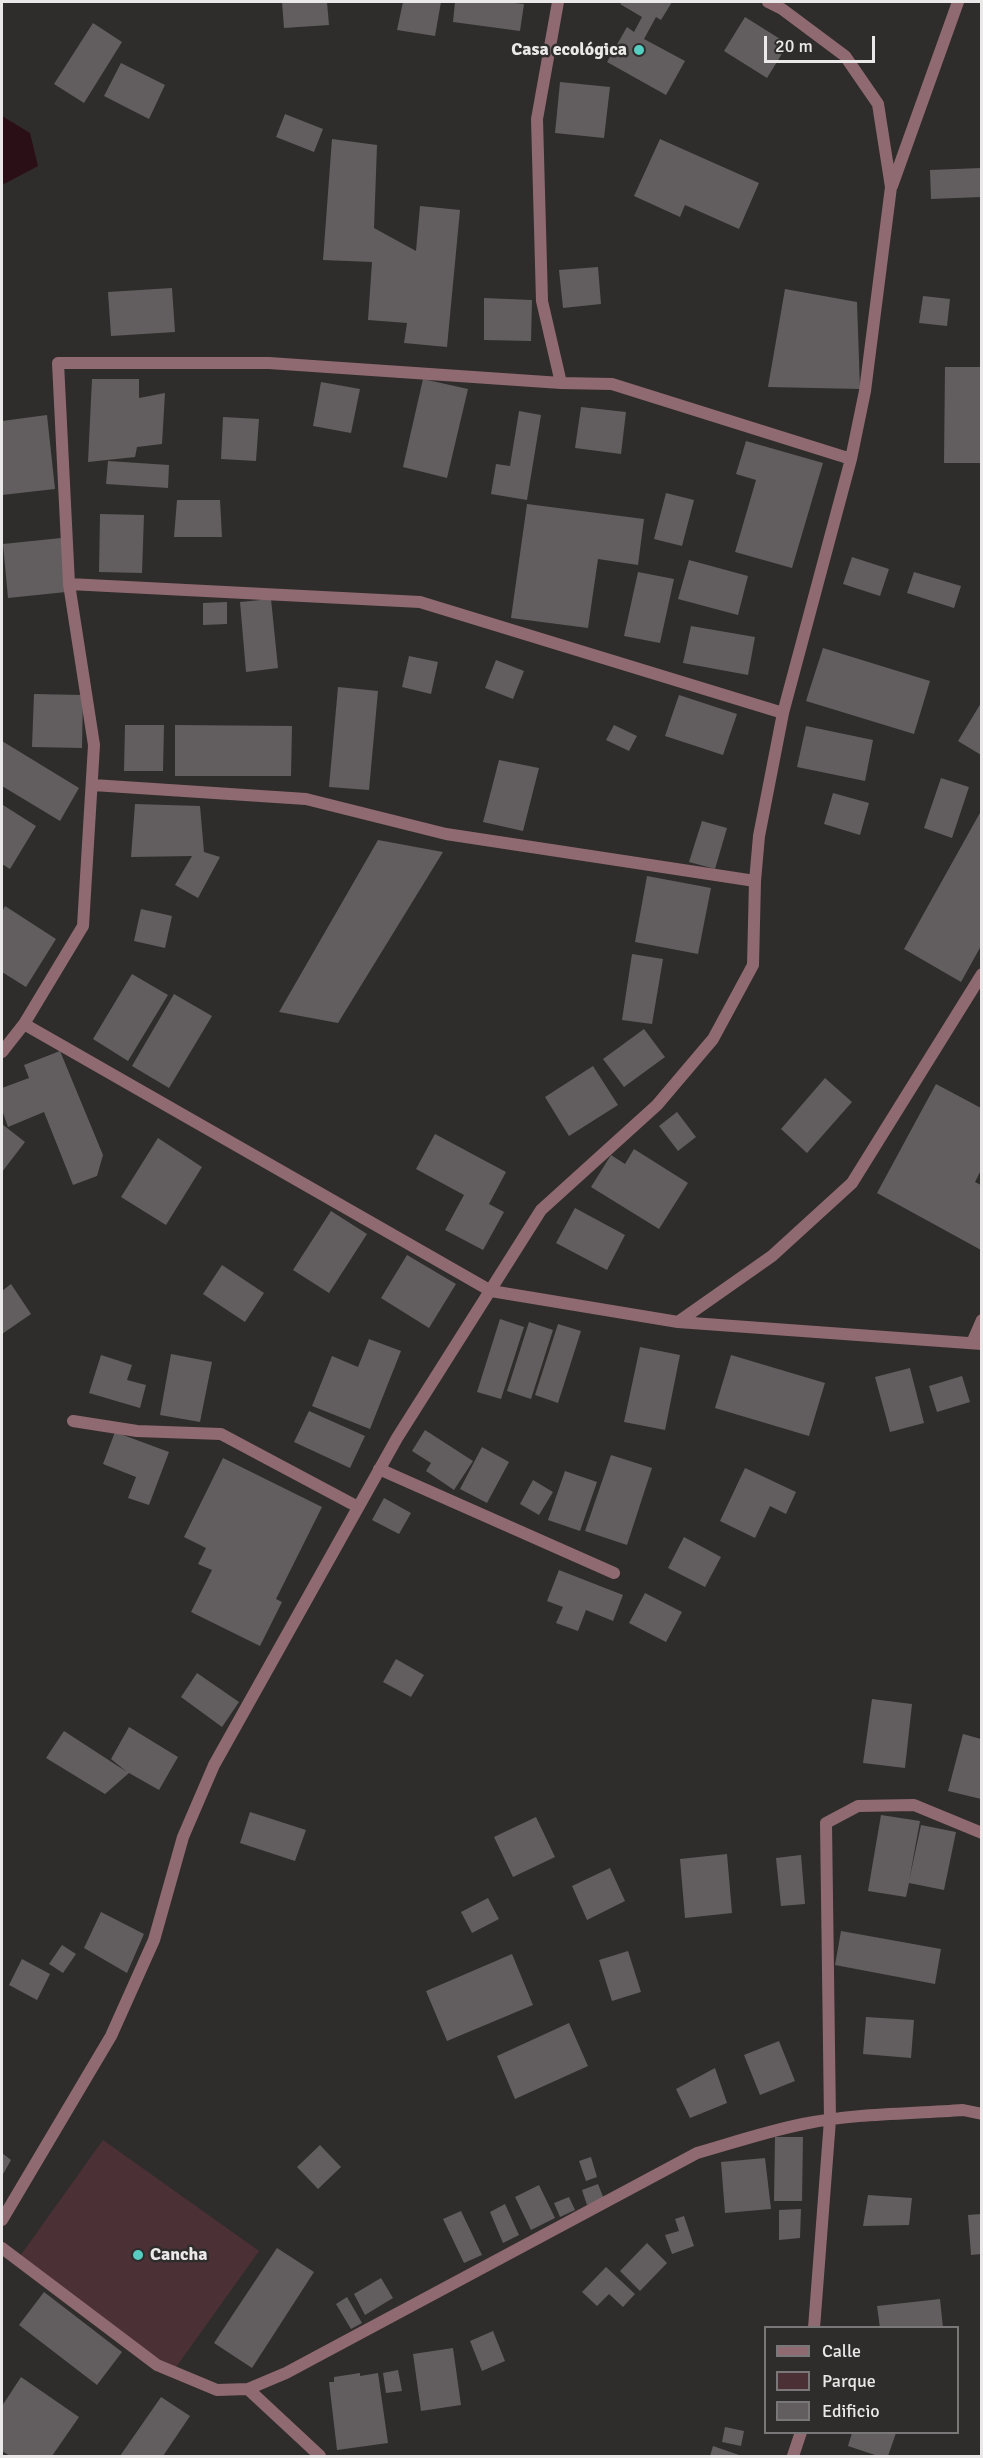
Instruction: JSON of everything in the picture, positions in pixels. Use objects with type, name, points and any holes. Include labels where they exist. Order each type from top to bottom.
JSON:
[{"type":"street","points":[[558,2],[537,119],[542,301],[561,383]]},
{"type":"street","points":[[768,2],[782,9],[845,56],[878,104],[891,187]]},
{"type":"street","points":[[2,2220],[111,2036],[154,1940],[183,1837],[214,1765],[396,1438],[541,1210],[657,1105],[713,1039],[753,965],[755,881],[759,836],[783,713],[851,459],[866,391],[891,187],[958,2]]},
{"type":"street","points":[[2,1052],[24,1024],[83,926],[94,745],[69,584],[58,363],[269,363],[561,383],[612,384],[851,459]]},
{"type":"street","points":[[69,584],[420,602],[783,713]]},
{"type":"street","points":[[93,785],[306,799],[446,834],[755,881]]},
{"type":"street","points":[[678,1322],[772,1256],[852,1184],[981,974]]},
{"type":"street","points":[[24,1024],[490,1291],[678,1322],[977,1344],[981,1320]]},
{"type":"street","points":[[73,1421],[137,1431],[221,1434],[358,1507]]},
{"type":"street","points":[[379,1469],[614,1573]]},
{"type":"street","points":[[813,2326],[830,2120],[826,1823],[858,1806],[914,1805],[981,1833]]},
{"type":"street","points":[[2,2248],[157,2365],[217,2390],[248,2389],[296,2367],[697,2153],[753,2136],[830,2120],[963,2110],[981,2114]]},
{"type":"street","points":[[248,2389],[320,2457]]},
{"type":"street","points":[[793,2457],[801,2434]]},
{"type":"green space","name":"Cancha","points":[[103,2140],[259,2251],[174,2370],[18,2259]]},
{"type":"shaded area","points":[[2,116],[30,133],[38,166],[4,184],[2,182]]},
{"type":"building","points":[[282,2],[327,2],[329,25],[284,28]]},
{"type":"building","points":[[403,2],[441,2],[435,36],[397,30]]},
{"type":"building","points":[[455,2],[524,4],[520,31],[453,22]]},
{"type":"building","name":"Casa ecológica","points":[[622,2],[672,2],[661,20],[656,17],[644,39],[685,61],[666,95],[607,62],[627,27],[634,32],[642,17],[620,4]]},
{"type":"building","points":[[745,17],[788,44],[767,78],[724,51]]},
{"type":"building","points":[[93,23],[122,42],[84,103],[54,84]]},
{"type":"building","points":[[121,63],[165,85],[149,119],[104,96]]},
{"type":"building","points":[[560,82],[610,87],[604,138],[555,133]]},
{"type":"building","points":[[285,114],[323,129],[314,152],[276,137]]},
{"type":"building","points":[[332,139],[377,145],[374,228],[416,251],[420,206],[460,210],[447,347],[404,343],[407,323],[368,320],[372,262],[323,260]]},
{"type":"building","points":[[660,139],[759,183],[739,229],[685,205],[680,217],[634,196]]},
{"type":"building","points":[[981,168],[981,197],[931,199],[930,170]]},
{"type":"building","points":[[598,267],[601,304],[563,308],[559,270]]},
{"type":"building","points":[[172,288],[175,332],[111,336],[108,292]]},
{"type":"building","points":[[785,289],[857,302],[860,389],[768,387]]},
{"type":"building","points":[[923,296],[950,299],[947,326],[919,323]]},
{"type":"building","points":[[484,298],[532,300],[531,341],[484,340]]},
{"type":"building","points":[[945,367],[980,367],[981,463],[944,463]]},
{"type":"building","points":[[92,379],[139,379],[139,398],[165,393],[162,444],[137,447],[135,457],[88,462]]},
{"type":"building","points":[[423,379],[468,389],[447,478],[403,467]]},
{"type":"building","points":[[321,382],[360,389],[351,433],[313,426]]},
{"type":"building","points":[[581,407],[626,412],[621,454],[575,448]]},
{"type":"building","points":[[519,411],[541,415],[527,500],[491,494],[496,464],[510,466]]},
{"type":"building","points":[[47,415],[55,489],[2,495],[2,421]]},
{"type":"building","points":[[223,417],[259,419],[256,461],[221,459]]},
{"type":"building","points":[[746,441],[823,463],[792,568],[735,552],[756,480],[736,474]]},
{"type":"building","points":[[108,461],[169,465],[168,488],[106,484]]},
{"type":"building","points":[[666,493],[694,500],[682,546],[654,539]]},
{"type":"building","points":[[177,500],[220,500],[222,537],[174,537]]},
{"type":"building","points":[[527,504],[644,519],[638,565],[598,559],[588,628],[511,618]]},
{"type":"building","points":[[100,514],[144,515],[142,573],[99,572]]},
{"type":"building","points":[[61,538],[66,592],[8,598],[3,544]]},
{"type":"building","points":[[852,557],[889,569],[880,596],[843,584]]},
{"type":"building","points":[[689,560],[748,576],[738,615],[678,599]]},
{"type":"building","points":[[638,572],[674,579],[660,643],[624,636]]},
{"type":"building","points":[[914,572],[961,586],[954,608],[907,593]]},
{"type":"building","points":[[271,599],[278,668],[246,672],[240,602]]},
{"type":"building","points":[[227,602],[227,624],[203,625],[203,603]]},
{"type":"building","points":[[691,626],[755,637],[748,675],[683,663]]},
{"type":"building","points":[[823,648],[930,681],[914,734],[806,701]]},
{"type":"building","points":[[409,656],[438,662],[431,694],[402,687]]},
{"type":"building","points":[[496,660],[524,671],[513,699],[485,688]]},
{"type":"building","points":[[338,687],[378,691],[369,790],[329,787]]},
{"type":"building","points":[[34,694],[83,695],[82,748],[32,747]]},
{"type":"building","points":[[679,695],[737,714],[723,755],[665,736]]},
{"type":"building","points":[[981,703],[981,755],[958,741]]},
{"type":"building","points":[[125,725],[164,725],[163,771],[124,771]]},
{"type":"building","points":[[175,725],[292,726],[291,776],[175,776]]},
{"type":"building","points":[[614,725],[637,736],[629,751],[606,740]]},
{"type":"building","points":[[806,726],[873,740],[865,781],[797,767]]},
{"type":"building","points":[[2,741],[79,788],[60,821],[2,786]]},
{"type":"building","points":[[499,760],[539,768],[523,831],[483,822]]},
{"type":"building","points":[[941,778],[969,787],[952,838],[924,828]]},
{"type":"building","points":[[833,793],[869,803],[860,835],[824,824]]},
{"type":"building","points":[[135,804],[200,806],[204,852],[220,857],[198,898],[175,885],[192,856],[131,857]]},
{"type":"building","points":[[3,805],[36,826],[10,869],[2,864]]},
{"type":"building","points":[[981,811],[981,946],[961,982],[904,949]]},
{"type":"building","points":[[702,821],[727,828],[715,869],[689,862]]},
{"type":"building","points":[[378,840],[443,852],[338,1023],[279,1012]]},
{"type":"building","points":[[647,876],[711,888],[698,954],[635,942]]},
{"type":"building","points":[[5,906],[56,939],[26,987],[2,972],[2,912]]},
{"type":"building","points":[[141,909],[172,916],[165,948],[134,941]]},
{"type":"building","points":[[632,954],[663,959],[652,1024],[622,1020]]},
{"type":"building","points":[[132,974],[168,995],[128,1061],[93,1039]]},
{"type":"building","points":[[174,994],[212,1016],[169,1088],[132,1066]]},
{"type":"building","points":[[644,1029],[665,1057],[624,1087],[603,1059]]},
{"type":"building","points":[[60,1051],[103,1155],[97,1176],[73,1185],[44,1112],[8,1127],[2,1110],[2,1088],[29,1078],[24,1065]]},
{"type":"building","points":[[593,1066],[618,1105],[569,1136],[545,1097]]},
{"type":"building","points":[[825,1078],[852,1102],[807,1153],[781,1129]]},
{"type":"building","points":[[936,1084],[981,1108],[981,1170],[975,1182],[981,1185],[981,1250],[877,1193]]},
{"type":"building","points":[[677,1112],[696,1137],[678,1151],[659,1126]]},
{"type":"building","points":[[2,1124],[25,1142],[2,1172]]},
{"type":"building","points":[[435,1134],[506,1172],[489,1204],[504,1212],[483,1250],[445,1230],[464,1195],[416,1169]]},
{"type":"building","points":[[158,1138],[202,1167],[166,1225],[121,1197]]},
{"type":"building","points":[[634,1149],[688,1183],[659,1229],[591,1187],[611,1155],[625,1164]]},
{"type":"building","points":[[575,1208],[625,1235],[607,1270],[556,1243]]},
{"type":"building","points":[[331,1211],[367,1234],[329,1293],[293,1270]]},
{"type":"building","points":[[407,1255],[456,1284],[429,1328],[381,1298]]},
{"type":"building","points":[[222,1265],[264,1293],[245,1322],[203,1294]]},
{"type":"building","points":[[11,1284],[31,1314],[2,1334],[2,1291]]},
{"type":"building","points":[[500,1319],[524,1327],[501,1399],[477,1392]]},
{"type":"building","points":[[529,1322],[553,1330],[531,1399],[507,1391]]},
{"type":"building","points":[[558,1324],[581,1331],[558,1403],[535,1395]]},
{"type":"building","points":[[369,1339],[401,1351],[370,1429],[312,1406],[332,1356],[358,1367]]},
{"type":"building","points":[[640,1347],[680,1355],[665,1430],[624,1422]]},
{"type":"building","points":[[171,1354],[212,1362],[200,1422],[160,1415]]},
{"type":"building","points":[[101,1355],[132,1365],[127,1380],[146,1385],[140,1408],[89,1393]]},
{"type":"building","points":[[731,1355],[825,1383],[809,1436],[715,1408]]},
{"type":"building","points":[[910,1368],[924,1423],[890,1432],[875,1377]]},
{"type":"building","points":[[962,1376],[970,1402],[937,1412],[929,1386]]},
{"type":"building","points":[[309,1411],[365,1436],[350,1468],[294,1442]]},
{"type":"building","points":[[425,1430],[473,1461],[454,1490],[426,1471],[431,1463],[412,1451]]},
{"type":"building","points":[[115,1432],[169,1452],[149,1505],[128,1498],[136,1477],[103,1464]]},
{"type":"building","points":[[482,1447],[509,1462],[487,1503],[460,1489]]},
{"type":"building","points":[[611,1455],[652,1468],[627,1545],[585,1531]]},
{"type":"building","points":[[223,1458],[322,1507],[276,1599],[282,1602],[260,1646],[191,1612],[212,1570],[198,1564],[206,1548],[184,1537]]},
{"type":"building","points":[[745,1468],[796,1492],[786,1514],[770,1506],[755,1538],[720,1521]]},
{"type":"building","points":[[565,1471],[597,1482],[580,1531],[548,1520]]},
{"type":"building","points":[[533,1480],[553,1492],[539,1515],[520,1504]]},
{"type":"building","points":[[384,1498],[411,1513],[399,1534],[372,1520]]},
{"type":"building","points":[[684,1537],[721,1557],[705,1587],[668,1568]]},
{"type":"building","points":[[559,1570],[623,1595],[613,1621],[586,1610],[578,1631],[556,1623],[563,1607],[547,1601]]},
{"type":"building","points":[[645,1593],[682,1612],[666,1642],[629,1623]]},
{"type":"building","points":[[396,1659],[424,1675],[411,1697],[383,1682]]},
{"type":"building","points":[[197,1673],[239,1702],[222,1727],[181,1697]]},
{"type":"building","points":[[872,1699],[912,1704],[905,1768],[863,1763]]},
{"type":"building","points":[[129,1727],[178,1757],[159,1790],[129,1773],[105,1794],[46,1758],[64,1731],[127,1772],[111,1759]]},
{"type":"building","points":[[963,1734],[981,1739],[981,1799],[948,1791]]},
{"type":"building","points":[[250,1812],[306,1830],[295,1861],[240,1843]]},
{"type":"building","points":[[881,1815],[920,1821],[909,1881],[921,1825],[956,1832],[944,1890],[909,1883],[906,1897],[868,1891]]},
{"type":"building","points":[[536,1817],[555,1857],[513,1877],[494,1837]]},
{"type":"building","points":[[727,1854],[732,1913],[685,1918],[680,1859]]},
{"type":"building","points":[[801,1855],[805,1904],[781,1906],[776,1858]]},
{"type":"building","points":[[610,1868],[625,1901],[587,1920],[572,1886]]},
{"type":"building","points":[[488,1898],[499,1919],[472,1933],[461,1912]]},
{"type":"building","points":[[101,1912],[144,1934],[127,1973],[84,1948]]},
{"type":"building","points":[[841,1931],[941,1949],[935,1984],[835,1965]]},
{"type":"building","points":[[62,1945],[76,1954],[63,1973],[49,1964]]},
{"type":"building","points":[[628,1951],[641,1992],[612,2001],[599,1960]]},
{"type":"building","points":[[512,1954],[533,2005],[447,2041],[426,1991]]},
{"type":"building","points":[[22,1959],[50,1974],[37,2000],[9,1985]]},
{"type":"building","points":[[866,2017],[914,2020],[911,2058],[863,2054]]},
{"type":"building","points":[[569,2023],[588,2066],[515,2099],[497,2056]]},
{"type":"building","points":[[779,2041],[795,2081],[760,2095],[744,2055]]},
{"type":"building","points":[[715,2068],[727,2103],[690,2118],[676,2089]]},
{"type":"building","points":[[775,2137],[803,2137],[802,2201],[774,2201]]},
{"type":"building","points":[[320,2145],[341,2167],[318,2189],[297,2167]]},
{"type":"building","points":[[2,2153],[11,2160],[2,2176]]},
{"type":"building","points":[[591,2157],[597,2177],[586,2181],[579,2161]]},
{"type":"building","points":[[765,2158],[771,2209],[725,2213],[721,2162]]},
{"type":"building","points":[[598,2184],[604,2199],[587,2205],[582,2190]]},
{"type":"building","points":[[539,2185],[555,2218],[531,2230],[515,2197]]},
{"type":"building","points":[[868,2195],[912,2198],[909,2225],[863,2226]]},
{"type":"building","points":[[569,2197],[575,2210],[560,2217],[554,2203]]},
{"type":"building","points":[[505,2204],[519,2235],[503,2243],[490,2212]]},
{"type":"building","points":[[801,2209],[800,2238],[779,2240],[779,2210]]},
{"type":"building","points":[[461,2211],[482,2255],[464,2263],[443,2219]]},
{"type":"building","points":[[981,2214],[981,2254],[971,2255],[968,2215]]},
{"type":"building","points":[[684,2216],[694,2246],[672,2254],[665,2235],[679,2231],[675,2219]]},
{"type":"building","points":[[647,2243],[667,2263],[640,2291],[620,2271]]},
{"type":"building","points":[[277,2248],[314,2272],[252,2368],[214,2343]]},
{"type":"building","points":[[606,2267],[635,2294],[623,2307],[609,2294],[597,2306],[582,2292]]},
{"type":"building","points":[[381,2278],[393,2298],[365,2315],[354,2294]]},
{"type":"building","points":[[44,2292],[122,2352],[97,2385],[19,2325]]},
{"type":"building","points":[[347,2297],[362,2323],[351,2329],[336,2304]]},
{"type":"building","points":[[940,2299],[943,2326],[880,2326],[877,2306]]},
{"type":"building","points":[[493,2331],[505,2361],[482,2371],[470,2341]]},
{"type":"building","points":[[453,2348],[461,2405],[421,2411],[413,2354]]},
{"type":"building","points":[[398,2370],[402,2391],[386,2393],[383,2373]]},
{"type":"building","points":[[360,2373],[360,2376],[378,2373],[388,2443],[337,2450],[329,2382],[334,2382],[334,2377]]},
{"type":"building","points":[[21,2377],[79,2417],[52,2456],[10,2456],[2,2451],[2,2406]]},
{"type":"building","points":[[161,2397],[190,2416],[163,2456],[120,2456]]},
{"type":"building","points":[[725,2427],[744,2431],[741,2446],[722,2442]]},
{"type":"building","points":[[852,2434],[896,2434],[888,2456],[878,2456],[848,2446]]},
{"type":"building","points":[[713,2446],[742,2456],[710,2456]]},
{"type":"place","name":"Casa ecológica","points":[[639,50]]},
{"type":"place","name":"Cancha","points":[[138,2255]]}]
